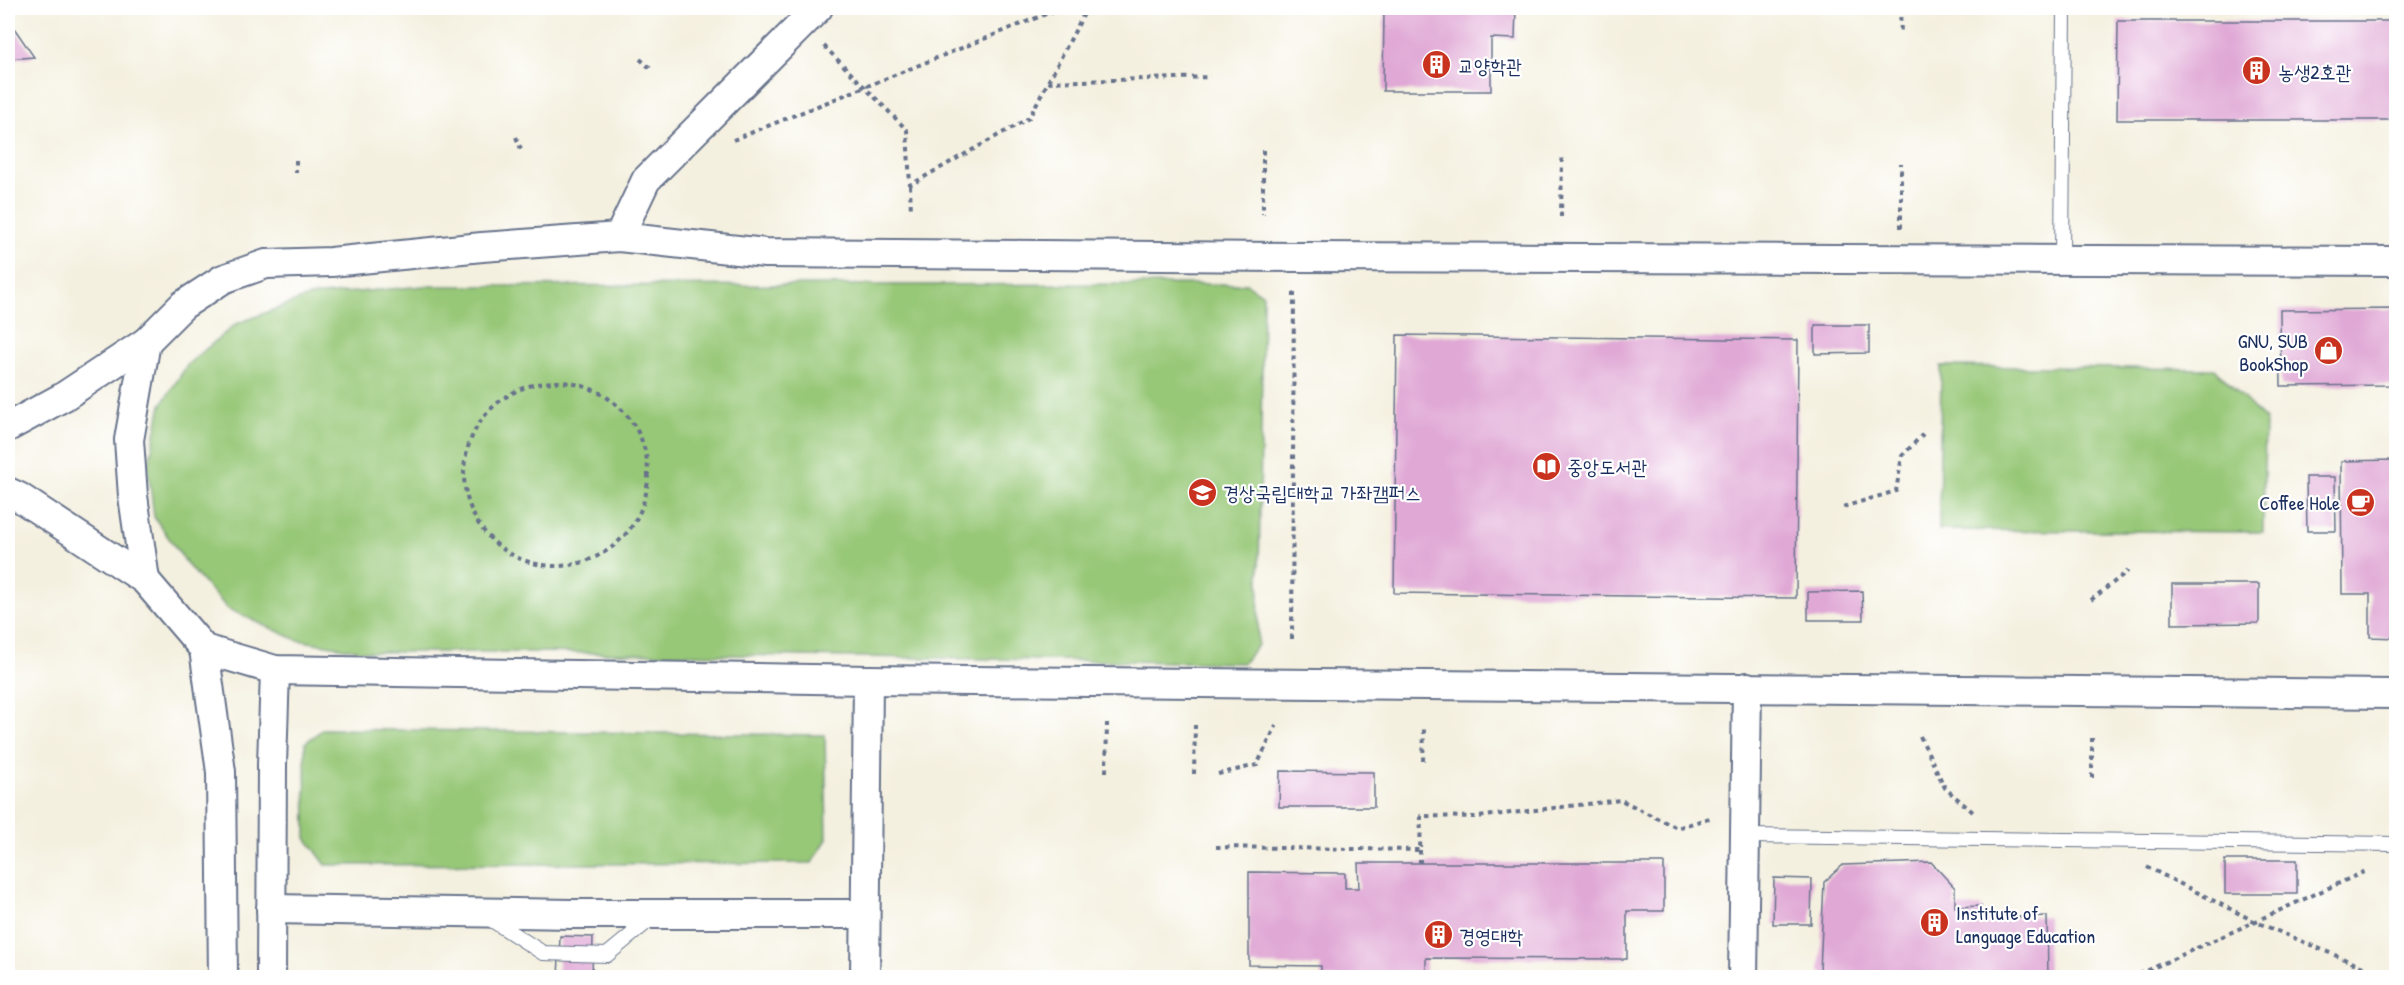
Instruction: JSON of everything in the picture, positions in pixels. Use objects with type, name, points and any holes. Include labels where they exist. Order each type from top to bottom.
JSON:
[{"type":"street","points":[[619,237],[646,180],[810,16]]},
{"type":"street","points":[[8,427],[63,397],[146,342],[183,305],[223,279],[267,264],[331,262],[482,247],[619,237],[765,253],[2397,261]]},
{"type":"street","points":[[145,580],[133,496],[129,440],[146,342]]},
{"type":"street","points":[[8,492],[20,497],[145,580],[204,649],[221,772],[223,978]]},
{"type":"street","points":[[204,649],[275,670],[868,680],[2397,694]]},
{"type":"street","points":[[271,978],[275,670]]},
{"type":"street","points":[[865,978],[868,680]]},
{"type":"street","points":[[1743,978],[1747,687]]},
{"type":"street","points":[[271,909],[865,915]]},
{"type":"lane","points":[[2062,260],[2064,8]]},
{"type":"lane","points":[[1745,836],[2397,844]]},
{"type":"lane","points":[[480,912],[543,953],[607,955],[656,914]]},
{"type":"path","points":[[724,144],[1061,8]]},
{"type":"path","points":[[910,185],[1029,118],[1087,8]]},
{"type":"path","points":[[1900,8],[1901,35]]},
{"type":"path","points":[[810,16],[866,88],[908,130],[911,212]]},
{"type":"path","points":[[640,59],[652,70]]},
{"type":"path","points":[[1048,82],[1210,76]]},
{"type":"path","points":[[516,137],[521,149]]},
{"type":"path","points":[[1263,150],[1263,214]]},
{"type":"path","points":[[1561,217],[1562,155]]},
{"type":"path","points":[[296,160],[296,172]]},
{"type":"path","points":[[1901,163],[1901,259]]},
{"type":"path","points":[[1292,639],[1294,257]]},
{"type":"path","points":[[558,382],[590,388],[605,396],[634,425],[646,455],[649,475],[637,518],[615,545],[588,561],[561,566],[532,564],[503,550],[485,535],[468,504],[464,480],[463,472],[470,439],[486,413],[513,392],[530,385],[558,382]]},
{"type":"path","points":[[1843,507],[1896,491],[1902,456],[1923,434]]},
{"type":"path","points":[[2091,600],[2128,571]]},
{"type":"path","points":[[1106,772],[1107,723]]},
{"type":"path","points":[[1194,774],[1195,725]]},
{"type":"path","points":[[1218,774],[1257,765],[1276,726]]},
{"type":"path","points":[[1423,760],[1424,729]]},
{"type":"path","points":[[1920,736],[1945,788],[2001,838]]},
{"type":"path","points":[[2092,738],[2092,778]]},
{"type":"path","points":[[1420,862],[1421,816],[1477,817],[1621,800],[1677,828],[1746,807]]},
{"type":"path","points":[[1216,847],[1420,850]]},
{"type":"path","points":[[2143,865],[2256,922],[2389,978]]},
{"type":"path","points":[[2131,978],[2375,867]]},
{"type":"green space","points":[[1247,284],[1263,295],[1258,645],[1243,663],[533,652],[367,652],[297,640],[228,609],[190,568],[154,517],[148,468],[161,405],[188,364],[236,324],[310,296],[424,286]]},
{"type":"green space","points":[[1941,366],[2215,369],[2265,420],[2263,532],[1939,530]]},
{"type":"green space","points":[[323,729],[825,735],[827,839],[812,863],[326,865],[306,838],[305,743]]},
{"type":"building","name":"교양학관","points":[[1384,8],[1516,8],[1515,39],[1491,38],[1491,91],[1383,91]]},
{"type":"building","points":[[8,20],[10,22],[34,57],[8,59]]},
{"type":"building","name":"농생2호관","points":[[2118,21],[2396,21],[2396,120],[2117,120]]},
{"type":"building","points":[[2396,309],[2396,385],[2281,386],[2280,310]]},
{"type":"building","points":[[1815,325],[1869,325],[1869,353],[1815,354]]},
{"type":"building","name":"중앙도서관","points":[[1397,335],[1798,340],[1796,598],[1394,593]]},
{"type":"building","points":[[2396,460],[2396,638],[2370,637],[2370,594],[2342,594],[2341,461]]},
{"type":"building","points":[[2306,477],[2335,477],[2336,531],[2307,531]]},
{"type":"building","points":[[2172,584],[2259,584],[2259,623],[2172,624]]},
{"type":"building","points":[[1862,591],[1863,620],[1808,620],[1808,592]]},
{"type":"building","points":[[1280,771],[1374,772],[1374,807],[1279,807]]},
{"type":"building","points":[[2225,860],[2297,860],[2297,894],[2225,894]]},
{"type":"building","name":"Institute of Language Education","points":[[1931,862],[1955,888],[1955,907],[1981,906],[1982,918],[2047,916],[2048,978],[1827,978],[1820,971],[1824,882],[1843,865]]},
{"type":"building","name":"경영대학","points":[[1358,863],[1664,863],[1664,911],[1627,911],[1627,959],[1426,958],[1426,978],[1321,978],[1321,966],[1249,965],[1249,872],[1345,873],[1345,888],[1359,888]]},
{"type":"building","points":[[1774,878],[1812,879],[1811,924],[1773,924]]},
{"type":"building","points":[[560,936],[593,937],[592,978],[558,978]]},
{"type":"place","name":"교양학관","points":[[1437,65]]},
{"type":"place","name":"농생2호관","points":[[2257,71]]},
{"type":"place","name":"GNU, SUB BookShop","points":[[2329,351]]},
{"type":"place","name":"중앙도서관","points":[[1546,466]]},
{"type":"place","name":"경상국립대학교 가좌캠퍼스","points":[[1202,492]]},
{"type":"place","name":"Coffee Hole","points":[[2361,502]]},
{"type":"place","name":"Institute of Language Education","points":[[1935,923]]},
{"type":"place","name":"경영대학","points":[[1438,935]]}]
